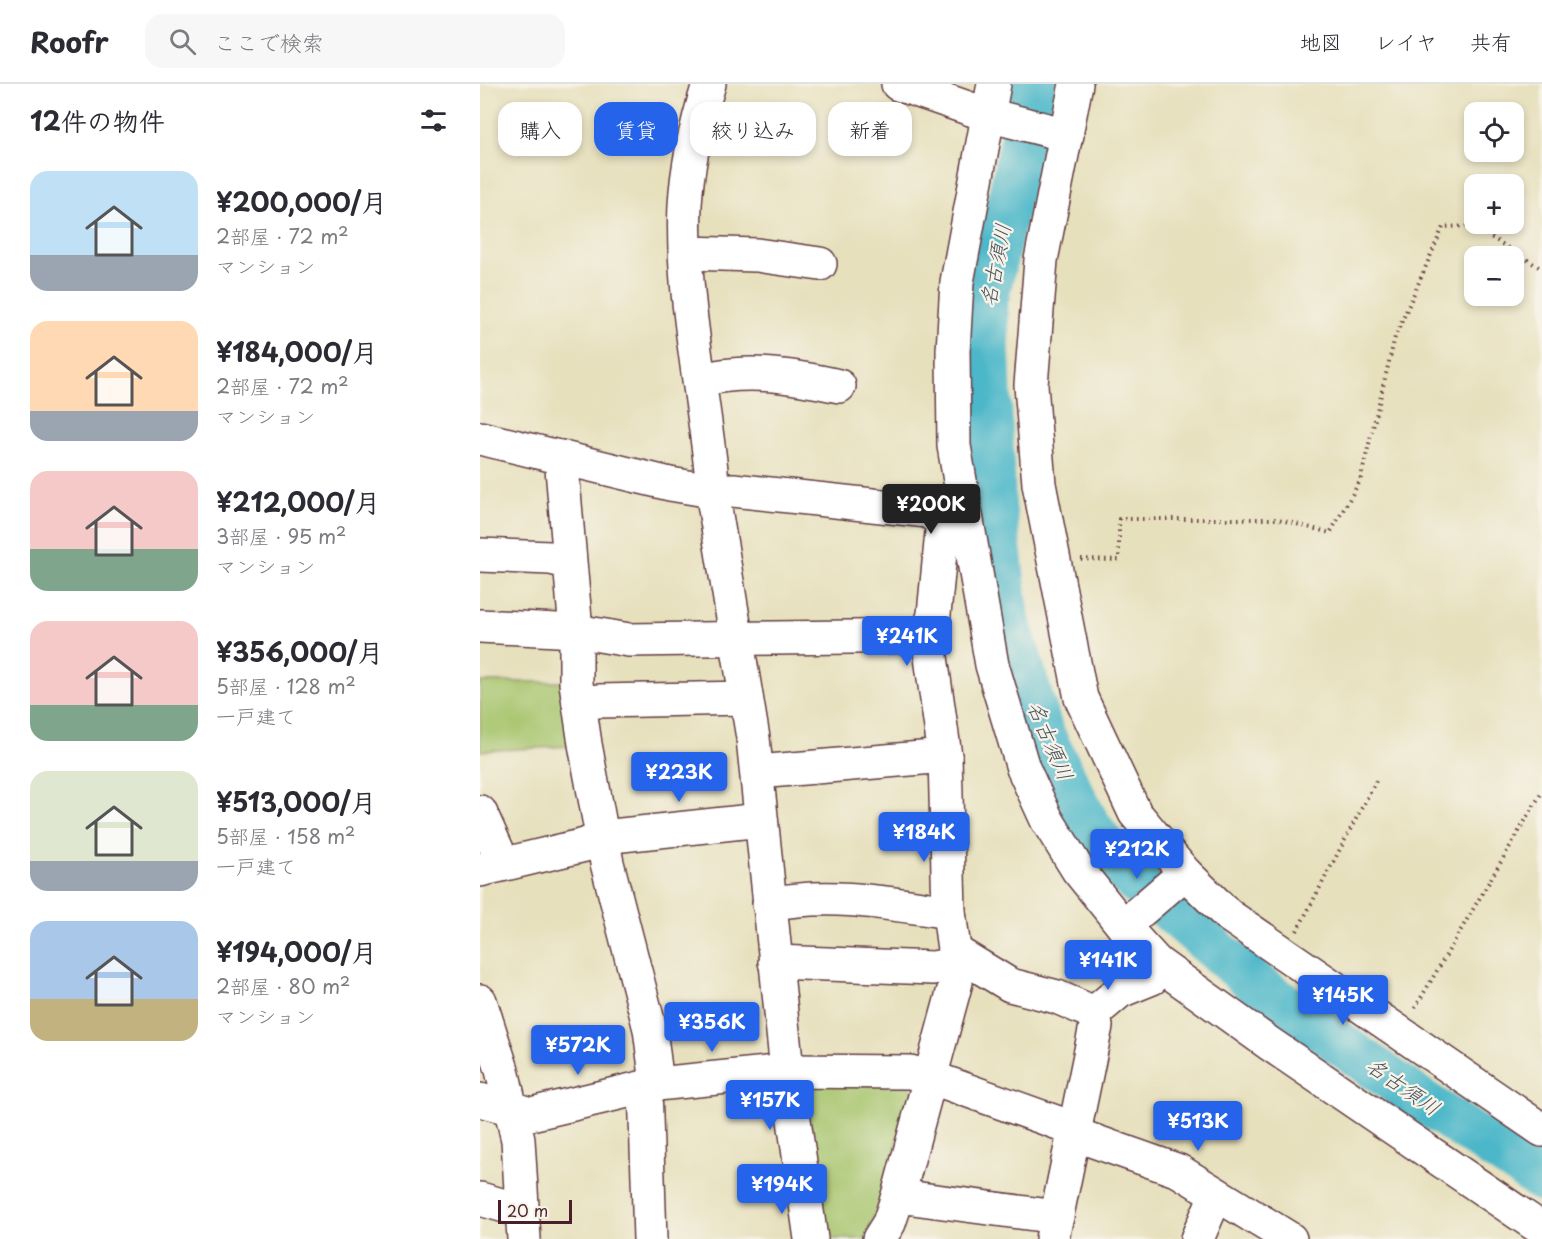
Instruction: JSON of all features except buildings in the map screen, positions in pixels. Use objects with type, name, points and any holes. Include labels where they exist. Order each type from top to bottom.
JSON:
[{"type":"street","points":[[709,84],[687,184],[686,253],[712,491],[757,771],[787,1071],[811,1239]]},
{"type":"street","points":[[898,84],[991,100],[1067,135]]},
{"type":"street","points":[[1076,84],[1041,260],[1031,385],[1040,484],[1082,698],[1135,813],[1185,873],[1228,915],[1542,1130]]},
{"type":"street","points":[[991,100],[962,251],[954,315],[954,446],[992,664],[1023,768],[1060,844],[1123,926],[1157,963],[1270,1044],[1542,1230]]},
{"type":"street","points":[[686,253],[757,255],[820,264]]},
{"type":"street","points":[[701,380],[720,375],[750,374],[802,378],[839,386]]},
{"type":"street","points":[[480,438],[670,484],[712,491],[733,490],[928,511],[943,522],[934,614],[928,636],[945,756],[949,912],[956,982],[898,1196],[889,1223],[879,1239]]},
{"type":"street","points":[[561,457],[568,562],[576,631],[579,704],[603,837],[650,1029],[650,1239]]},
{"type":"street","points":[[938,577],[960,529],[966,523]]},
{"type":"street","points":[[480,555],[550,558],[568,562]]},
{"type":"street","points":[[480,626],[576,631],[629,640],[928,636]]},
{"type":"street","points":[[579,704],[598,701],[746,698]]},
{"type":"street","points":[[757,771],[945,756]]},
{"type":"street","points":[[480,812],[492,867],[585,845],[603,837],[761,820]]},
{"type":"street","points":[[1123,926],[1185,873]]},
{"type":"street","points":[[769,904],[791,900],[844,897],[949,912]]},
{"type":"street","points":[[775,962],[933,968],[955,958]]},
{"type":"street","points":[[955,958],[1010,985],[1057,997],[1094,1013]]},
{"type":"street","points":[[1094,1013],[1120,991],[1152,978],[1157,963]]},
{"type":"street","points":[[480,1001],[502,1070],[495,1104],[518,1140],[523,1225]]},
{"type":"street","points":[[898,1196],[1055,1228],[1096,1026],[1094,1013]]},
{"type":"street","points":[[495,1104],[531,1114],[651,1085],[787,1071],[910,1072],[930,1077],[1179,1171],[1290,1239]]},
{"type":"street","points":[[1197,1239],[1216,1194]]},
{"type":"street","points":[[480,1199],[523,1225]]},
{"type":"path","points":[[1056,568],[1074,559],[1119,560],[1119,519],[1278,519],[1330,533],[1360,481],[1395,337],[1443,227],[1473,226],[1542,269]]},
{"type":"path","points":[[1293,937],[1378,777]]},
{"type":"path","points":[[1411,1016],[1542,792]]},
{"type":"green space","points":[[480,682],[568,682],[572,746],[480,751]]},
{"type":"green space","points":[[805,1083],[908,1084],[914,1092],[867,1239],[824,1239]]},
{"type":"waterway","name":"名古須川","points":[[1035,84],[986,302],[994,505],[1008,620],[1042,733],[1087,822],[1122,870],[1260,987],[1419,1099],[1542,1180]]}]
